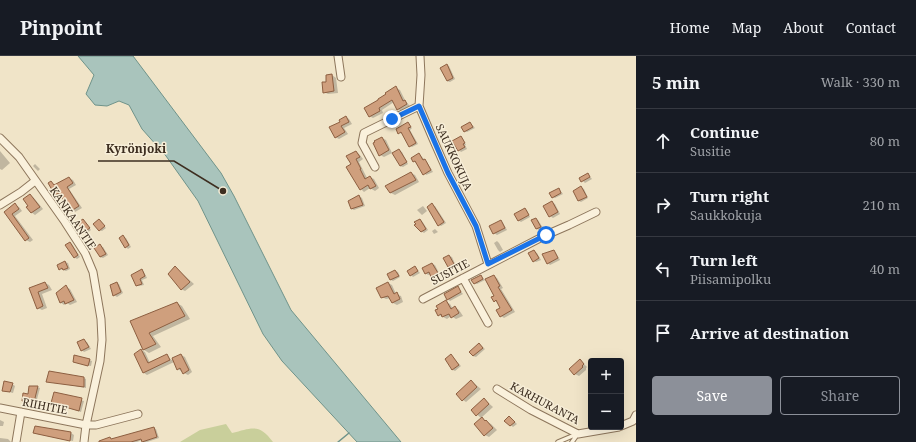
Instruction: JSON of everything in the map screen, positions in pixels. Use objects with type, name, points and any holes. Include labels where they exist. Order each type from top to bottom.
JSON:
[{"type":"street","points":[[338,56],[342,77]]},
{"type":"street","name":"SAUKKOKUJA","points":[[420,56],[421,75],[419,106],[448,173],[476,226],[488,264]]},
{"type":"street","points":[[375,167],[362,143],[364,133],[419,106]]},
{"type":"street","name":"KANKAANTIE","points":[[0,138],[19,158],[78,242],[85,253],[93,272],[101,319],[102,340],[100,361],[86,425],[84,442]]},
{"type":"street","points":[[0,205],[35,181]]},
{"type":"street","name":"SUSITIE","points":[[423,299],[488,264],[596,212]]},
{"type":"street","points":[[463,278],[488,323]]},
{"type":"street","name":"KARHURANTA","points":[[497,389],[531,410],[581,433]]},
{"type":"street","name":"RIIHITIE","points":[[0,408],[86,425],[96,425],[138,414]]},
{"type":"street","points":[[16,442],[22,412]]},
{"type":"street","points":[[624,425],[633,421],[636,415]]},
{"type":"street","points":[[581,433],[600,430]]},
{"type":"lane","points":[[558,442],[581,433]]},
{"type":"lane","points":[[572,442],[581,433]]},
{"type":"green space","points":[[226,424],[232,433],[255,428],[259,429],[264,432],[273,442],[180,442],[200,430]]},
{"type":"water","points":[[78,56],[133,56],[221,173],[291,310],[401,442],[357,442],[282,361],[263,334],[198,201],[166,156],[142,129],[129,105],[119,101],[107,106],[95,105],[86,94],[94,75]]},
{"type":"building","points":[[447,64],[453,78],[447,81],[440,68]]},
{"type":"building","points":[[332,74],[334,91],[323,93],[322,82],[326,82],[326,75]]},
{"type":"building","points":[[396,86],[403,101],[405,100],[407,104],[397,110],[392,100],[379,108],[380,111],[369,117],[364,108],[378,100],[386,94],[385,93]]},
{"type":"building","points":[[346,116],[349,122],[341,126],[345,132],[335,138],[329,127],[340,122],[339,120]]},
{"type":"building","points":[[408,122],[411,127],[408,128],[416,143],[409,147],[401,132],[398,134],[396,129]]},
{"type":"building","points":[[470,122],[473,127],[464,132],[461,127]]},
{"type":"building","points":[[461,136],[465,143],[463,144],[465,147],[458,151],[452,141]]},
{"type":"building","points":[[382,137],[389,150],[379,156],[373,143]]},
{"type":"building","points":[[399,149],[407,162],[400,166],[392,153]]},
{"type":"building","points":[[356,151],[360,157],[356,159],[365,179],[370,176],[376,186],[370,189],[368,185],[360,190],[346,167],[351,164],[346,156]]},
{"type":"building","points":[[419,153],[423,160],[425,159],[431,170],[423,175],[415,161],[413,162],[411,158]]},
{"type":"building","points":[[411,172],[416,180],[390,193],[385,186]]},
{"type":"building","points":[[588,173],[590,177],[581,182],[579,178]]},
{"type":"building","points":[[69,177],[73,183],[67,187],[79,206],[71,211],[59,193],[55,195],[48,183],[51,181],[54,185]]},
{"type":"building","points":[[581,186],[587,197],[578,201],[573,191]]},
{"type":"building","points":[[559,188],[561,193],[552,198],[549,193]]},
{"type":"building","points":[[30,194],[40,207],[31,213],[26,207],[28,206],[23,199]]},
{"type":"building","points":[[359,195],[363,205],[351,209],[348,201]]},
{"type":"building","points":[[552,201],[558,212],[549,217],[543,206]]},
{"type":"building","points":[[15,203],[19,209],[12,214],[29,238],[25,241],[4,212]]},
{"type":"building","points":[[432,203],[444,222],[438,226],[427,207]]},
{"type":"building","points":[[525,208],[529,215],[518,221],[514,214]]},
{"type":"building","points":[[536,218],[541,227],[536,229],[531,220]]},
{"type":"building","points":[[83,219],[90,228],[84,232],[77,223]]},
{"type":"building","points":[[99,219],[105,226],[99,231],[93,224]]},
{"type":"building","points":[[420,219],[426,229],[421,232],[414,225],[416,224],[414,222]]},
{"type":"building","points":[[501,220],[505,228],[493,234],[489,226]]},
{"type":"building","points":[[123,235],[129,245],[125,248],[119,238]]},
{"type":"building","points":[[70,242],[78,255],[74,258],[65,245]]},
{"type":"building","points":[[100,244],[106,254],[100,257],[94,248]]},
{"type":"building","points":[[534,250],[539,258],[533,262],[528,253]]},
{"type":"building","points":[[554,250],[558,258],[547,264],[542,254]]},
{"type":"building","points":[[449,255],[454,264],[448,267],[443,258]]},
{"type":"building","points":[[65,261],[68,268],[63,270],[62,268],[59,270],[57,265]]},
{"type":"building","points":[[432,263],[438,273],[431,277],[429,272],[425,274],[422,268]]},
{"type":"building","points":[[175,266],[190,282],[181,290],[168,274]]},
{"type":"building","points":[[415,266],[418,271],[410,276],[407,271]]},
{"type":"building","points":[[142,269],[145,276],[140,279],[142,284],[136,286],[131,275]]},
{"type":"building","points":[[395,270],[399,276],[390,280],[387,274]]},
{"type":"building","points":[[481,275],[483,279],[474,284],[471,280]]},
{"type":"building","points":[[494,275],[500,286],[498,287],[512,310],[500,317],[496,310],[500,308],[496,300],[494,302],[491,297],[494,296],[485,279]]},
{"type":"building","points":[[45,282],[48,288],[38,292],[43,306],[37,309],[29,288]]},
{"type":"building","points":[[117,282],[121,292],[113,296],[110,285]]},
{"type":"building","points":[[388,282],[394,294],[397,292],[400,299],[392,303],[388,296],[381,298],[376,288]]},
{"type":"building","points":[[66,285],[74,300],[65,304],[64,301],[60,303],[56,293]]},
{"type":"building","points":[[458,286],[461,292],[447,300],[444,294]]},
{"type":"building","points":[[446,300],[451,309],[455,306],[459,313],[451,318],[449,314],[442,317],[441,314],[438,316],[435,310],[438,309],[436,306]]},
{"type":"building","points":[[177,302],[185,316],[149,333],[156,344],[143,350],[130,321]]},
{"type":"building","points":[[84,339],[89,347],[81,351],[77,342]]},
{"type":"building","points":[[479,343],[483,348],[473,356],[469,352]]},
{"type":"building","points":[[141,349],[148,363],[167,354],[170,360],[143,373],[134,354]]},
{"type":"building","points":[[181,354],[189,370],[183,374],[180,368],[177,370],[172,358]]},
{"type":"building","points":[[451,354],[459,365],[452,370],[445,359]]},
{"type":"building","points":[[74,355],[90,359],[88,366],[73,362]]},
{"type":"building","points":[[580,359],[584,364],[582,366],[583,367],[574,375],[569,369]]},
{"type":"building","points":[[49,371],[84,377],[84,387],[46,382]]},
{"type":"building","points":[[471,380],[477,387],[462,401],[456,394]]},
{"type":"building","points":[[4,381],[13,383],[10,392],[2,391]]},
{"type":"building","points":[[29,386],[38,386],[34,402],[22,401],[23,393],[28,394]]},
{"type":"building","points":[[54,392],[82,398],[79,411],[51,403]]},
{"type":"building","points":[[484,398],[489,404],[476,416],[471,410]]},
{"type":"building","points":[[509,416],[515,422],[510,426],[504,421]]},
{"type":"building","points":[[482,417],[493,428],[484,436],[474,424]]},
{"type":"building","points":[[35,426],[71,432],[70,441],[33,433]]},
{"type":"building","points":[[154,427],[157,437],[142,442],[141,439],[131,442],[99,442],[110,437],[111,439]]},
{"type":"waterway","points":[[338,442],[349,433]]},
{"type":"place","name":"Kyrönjoki","points":[[223,191]]},
{"type":"route","points":[[392,119],[419,106],[448,173],[476,226],[488,264],[546,235]]}]
